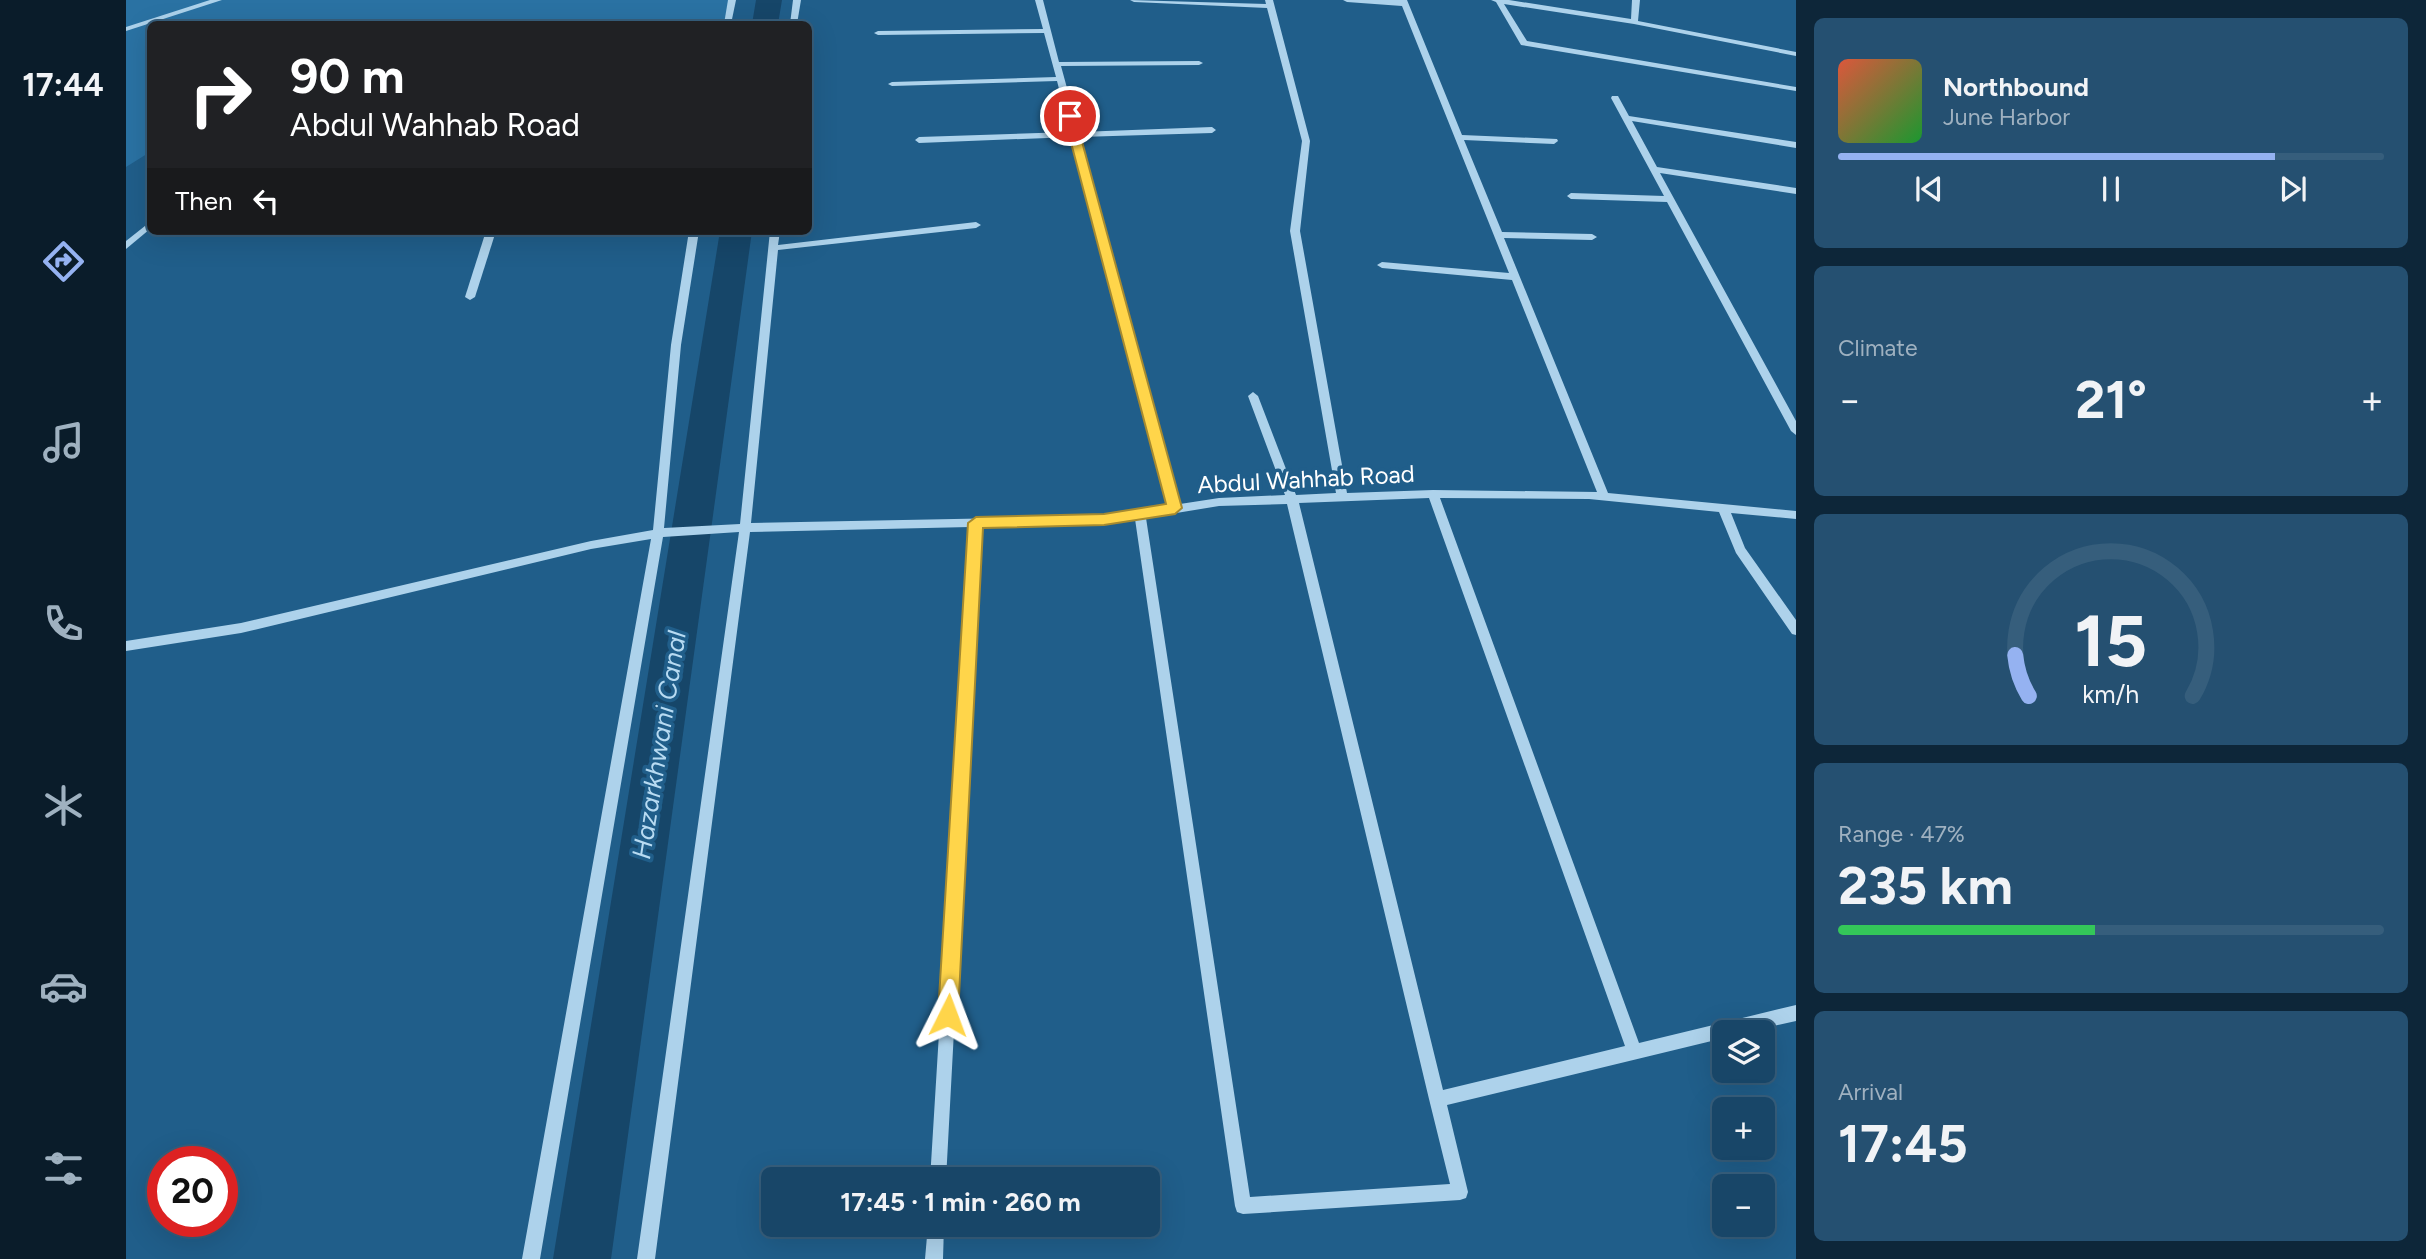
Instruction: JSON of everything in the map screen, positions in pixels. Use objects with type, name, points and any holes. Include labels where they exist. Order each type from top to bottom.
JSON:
[{"type":"street","points":[[151,21],[218,0]]},
{"type":"street","points":[[728,21],[732,0]]},
{"type":"street","points":[[794,21],[797,0]]},
{"type":"street","points":[[1347,0],[1404,2],[1604,496]]},
{"type":"street","points":[[1634,22],[1636,0]]},
{"type":"street","points":[[1495,1],[1511,1],[1634,22],[1796,54]]},
{"type":"street","points":[[1495,1],[1524,43],[1796,89]]},
{"type":"street","points":[[1269,3],[1306,141],[1295,231],[1342,498]]},
{"type":"street","points":[[126,29],[147,22]]},
{"type":"street","points":[[878,33],[1047,31]]},
{"type":"street","points":[[892,84],[1060,79]]},
{"type":"street","points":[[1615,97],[1796,431]]},
{"type":"street","points":[[1626,118],[1796,145]]},
{"type":"street","points":[[1458,137],[1554,141]]},
{"type":"street","points":[[1654,169],[1796,191]]},
{"type":"street","points":[[1571,196],[1670,199]]},
{"type":"street","points":[[773,248],[976,225]]},
{"type":"street","points":[[126,246],[147,228]]},
{"type":"street","points":[[470,297],[490,235]]},
{"type":"street","points":[[531,1259],[658,533],[677,345],[693,235]]},
{"type":"street","points":[[646,1259],[740,528],[775,235]]},
{"type":"street","points":[[1498,235],[1592,237]]},
{"type":"street","points":[[1382,265],[1515,277]]},
{"type":"street","points":[[1140,514],[1243,1206],[1460,1192],[1292,499],[1253,396]]},
{"type":"street","points":[[1433,494],[1635,1052]]},
{"type":"street","name":"Abdul Wahhab Road","points":[[126,646],[241,628],[591,545],[658,533],[740,528],[1104,520],[1219,502],[1433,494],[1604,496],[1796,515]]},
{"type":"street","points":[[1723,508],[1740,550],[1796,630]]},
{"type":"street","points":[[939,1167],[976,523]]},
{"type":"street","points":[[1437,1099],[1796,1013]]},
{"type":"street","points":[[934,1259],[935,1237]]},
{"type":"lane","points":[[1038,0],[1175,508]]},
{"type":"lane","points":[[1134,0],[1269,3]]},
{"type":"lane","points":[[1055,64],[1199,63]]},
{"type":"lane","points":[[919,140],[1212,130]]},
{"type":"shaded area","points":[[126,0],[734,0],[730,21],[147,21],[147,154],[126,167]]},
{"type":"waterway","name":"Hazarkhwani Canal","points":[[766,21],[769,0]]},
{"type":"waterway","name":"Hazarkhwani Canal","points":[[582,1259],[735,235]]},
{"type":"route","points":[[948,1015],[976,523],[1104,520],[1175,508],[1070,116]]}]
